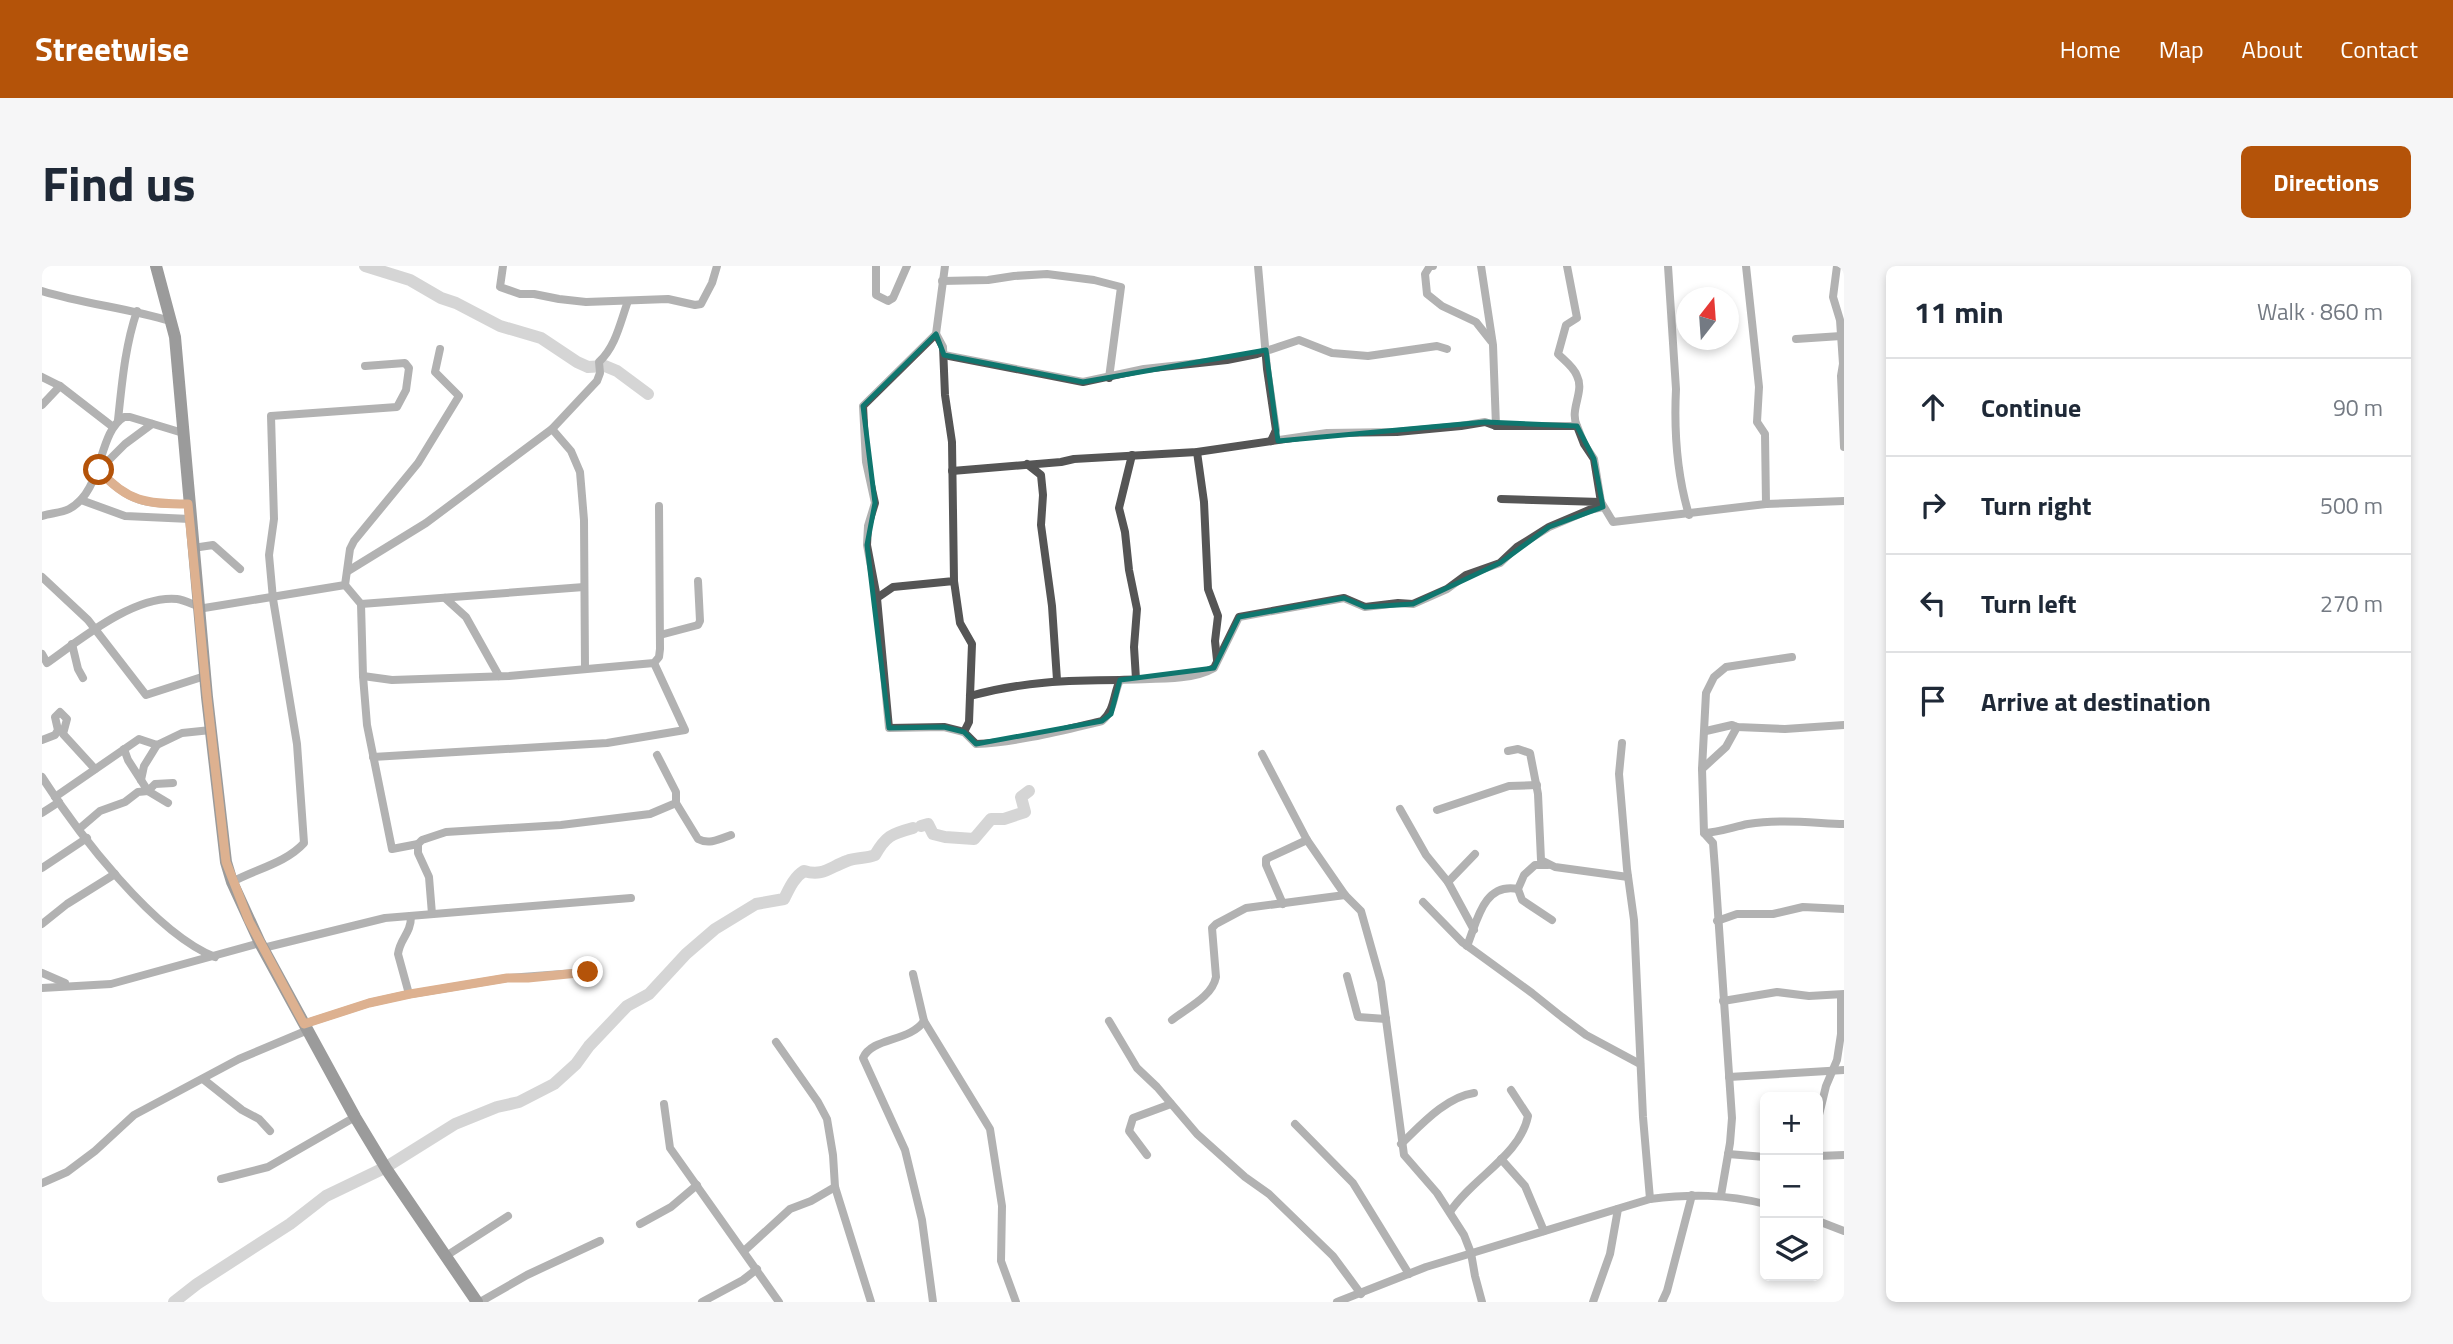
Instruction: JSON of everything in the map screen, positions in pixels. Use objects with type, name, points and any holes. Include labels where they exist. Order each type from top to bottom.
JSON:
[{"type":"street","points":[[156,266],[175,337],[205,676],[224,852],[232,882],[262,945],[355,1117],[387,1170],[478,1302],[527,1275],[600,1241]]},
{"type":"street","points":[[503,266],[500,287],[520,294],[586,302],[668,299],[695,305],[701,304],[717,266]]},
{"type":"street","points":[[876,266],[876,295],[888,301],[893,298],[907,266]]},
{"type":"street","points":[[945,266],[936,334],[943,347],[945,395],[952,442],[954,581],[960,623],[972,644],[969,722],[964,732]]},
{"type":"street","points":[[1258,266],[1267,369],[1276,430],[1271,440]]},
{"type":"street","points":[[1480,266],[1493,345],[1496,426]]},
{"type":"street","points":[[1567,266],[1577,318],[1566,325],[1558,354],[1578,378],[1579,392],[1574,418],[1584,444],[1594,459],[1602,504],[1613,522],[1766,504],[1844,501]]},
{"type":"street","points":[[1668,266],[1677,449],[1689,515]]},
{"type":"street","points":[[1746,266],[1759,387],[1757,422],[1765,434],[1766,504]]},
{"type":"street","points":[[1837,266],[1833,298],[1842,321],[1844,447]]},
{"type":"street","points":[[1429,267],[1425,274],[1427,293],[1442,306],[1476,322],[1493,345]]},
{"type":"street","points":[[942,281],[1047,274],[1094,280],[1121,287],[1109,378]]},
{"type":"street","points":[[42,291],[137,310],[170,321]]},
{"type":"street","points":[[348,570],[426,523],[552,429],[590,390],[600,373],[598,362],[608,353],[615,340],[628,301]]},
{"type":"street","points":[[42,516],[68,510],[81,500],[99,470],[116,423],[129,334],[137,310]]},
{"type":"street","points":[[936,334],[863,406],[866,462],[875,503],[868,526],[867,545],[877,598],[889,728],[944,727],[964,732],[976,744],[1024,740],[1102,722],[1111,714],[1120,680]]},
{"type":"street","points":[[1797,339],[1841,336]]},
{"type":"street","points":[[944,355],[1083,382],[1144,369],[1227,360],[1299,340],[1332,353],[1368,356],[1437,346],[1447,349]]},
{"type":"street","points":[[345,585],[350,549],[418,463],[458,396],[435,373],[440,349]]},
{"type":"street","points":[[232,882],[294,855],[304,843],[296,744],[273,598],[269,555],[274,519],[271,416],[397,407],[405,390],[409,368],[405,363],[365,366]]},
{"type":"street","points":[[42,377],[116,423]]},
{"type":"street","points":[[42,405],[60,386]]},
{"type":"street","points":[[116,423],[130,416],[183,433]]},
{"type":"street","points":[[952,471],[1197,452],[1327,433],[1397,432],[1485,422],[1496,426],[1577,426]]},
{"type":"street","points":[[99,470],[125,444],[152,424]]},
{"type":"street","points":[[552,429],[571,451],[580,472],[584,520],[585,668]]},
{"type":"street","points":[[1276,430],[1288,440]]},
{"type":"street","points":[[1197,452],[1204,502],[1208,589],[1218,616],[1215,641],[1217,662]]},
{"type":"street","points":[[1132,455],[1119,508],[1137,609],[1134,647],[1136,678]]},
{"type":"street","points":[[1049,463],[1041,475],[1041,525],[1052,606],[1057,680]]},
{"type":"street","points":[[1027,464],[1041,475]]},
{"type":"street","points":[[99,470],[113,486],[140,501],[188,504]]},
{"type":"street","points":[[1501,499],[1602,504]]},
{"type":"street","points":[[81,500],[125,516],[190,519]]},
{"type":"street","points":[[970,696],[997,688],[1057,680],[1120,680],[1203,672],[1214,668],[1239,617],[1344,598],[1365,607],[1413,604],[1447,589],[1466,575],[1500,563],[1517,547],[1549,527],[1602,504]]},
{"type":"street","points":[[363,676],[392,680],[499,676],[654,663],[659,657],[660,635],[659,506]]},
{"type":"street","points":[[193,548],[213,545],[240,569]]},
{"type":"street","points":[[42,577],[95,629],[146,695],[205,676]]},
{"type":"street","points":[[877,598],[893,587],[954,581]]},
{"type":"street","points":[[660,635],[698,625],[698,582]]},
{"type":"street","points":[[42,654],[45,665],[95,629],[155,600],[177,599],[198,608],[345,585]]},
{"type":"street","points":[[345,585],[361,604],[367,725],[392,849],[418,844],[429,836],[446,832],[561,825],[650,814],[676,803]]},
{"type":"street","points":[[361,604],[584,587]]},
{"type":"street","points":[[445,598],[467,617],[499,676]]},
{"type":"street","points":[[72,644],[78,669]]},
{"type":"street","points":[[63,651],[83,678]]},
{"type":"street","points":[[1721,1195],[1732,1118],[1713,843],[1704,833],[1702,769],[1706,693],[1714,677],[1726,667],[1792,657]]},
{"type":"street","points":[[373,757],[594,744],[685,730],[654,663]]},
{"type":"street","points":[[42,740],[55,735],[58,730],[55,717],[60,712],[66,719],[63,734],[95,769]]},
{"type":"street","points":[[1706,731],[1732,725],[1785,729],[1844,725]]},
{"type":"street","points":[[1702,769],[1726,747],[1737,727]]},
{"type":"street","points":[[141,780],[144,766],[157,745],[182,733],[211,730]]},
{"type":"street","points":[[42,813],[95,769],[139,739],[157,745]]},
{"type":"street","points":[[1622,743],[1619,774],[1634,920],[1640,1064],[1650,1199]]},
{"type":"street","points":[[1508,751],[1518,748],[1530,753],[1537,785],[1541,860],[1548,865]]},
{"type":"street","points":[[124,749],[148,791],[168,803]]},
{"type":"street","points":[[1262,754],[1307,840],[1345,895],[1360,911],[1381,982],[1404,1155],[1450,1212],[1471,1253],[1482,1302]]},
{"type":"street","points":[[657,755],[677,792],[676,803],[698,839],[711,842],[732,835]]},
{"type":"street","points":[[42,777],[79,828],[150,912],[188,943],[215,957]]},
{"type":"street","points":[[79,828],[100,811],[125,802],[138,792],[148,791],[155,784],[173,783]]},
{"type":"street","points":[[1437,810],[1509,786],[1537,785]]},
{"type":"street","points":[[1401,809],[1426,855],[1448,882],[1474,930]]},
{"type":"street","points":[[1704,833],[1748,824],[1844,824]]},
{"type":"street","points":[[1713,843],[1724,831]]},
{"type":"street","points":[[42,868],[87,838]]},
{"type":"street","points":[[1283,904],[1266,865],[1266,859],[1307,840]]},
{"type":"street","points":[[418,844],[420,860],[429,877],[432,914]]},
{"type":"street","points":[[1448,882],[1475,854]]},
{"type":"street","points":[[1552,920],[1522,900],[1518,889],[1524,875],[1535,865],[1628,877]]},
{"type":"street","points":[[42,924],[67,904],[116,874]]},
{"type":"street","points":[[1467,946],[1477,915],[1487,900],[1508,887],[1518,889]]},
{"type":"street","points":[[1172,1020],[1203,997],[1214,984],[1216,977],[1212,928],[1225,918],[1246,908],[1345,895]]},
{"type":"street","points":[[42,988],[111,984],[351,925],[411,916],[631,898]]},
{"type":"street","points":[[1423,902],[1467,946],[1586,1035],[1640,1064]]},
{"type":"street","points":[[1717,921],[1737,914],[1773,914],[1803,907],[1844,909]]},
{"type":"street","points":[[410,994],[398,954],[399,947],[410,931],[411,916]]},
{"type":"street","points":[[43,1182],[67,1172],[95,1151],[134,1115],[306,1027],[369,1003],[410,994],[507,978],[588,972]]},
{"type":"street","points":[[42,974],[68,985]]},
{"type":"street","points":[[913,974],[924,1021],[989,1129],[1002,1206],[1001,1261],[1016,1302]]},
{"type":"street","points":[[1348,976],[1357,1017],[1386,1018]]},
{"type":"street","points":[[1723,1001],[1777,992],[1809,996],[1842,994],[1842,1034],[1836,1064],[1823,1102]]},
{"type":"street","points":[[924,1021],[912,1032],[865,1052],[863,1058],[905,1150],[922,1220],[933,1302]]},
{"type":"street","points":[[1109,1021],[1136,1068],[1197,1134],[1245,1177],[1269,1194],[1332,1256],[1361,1294]]},
{"type":"street","points":[[776,1042],[827,1119],[835,1186],[871,1302]]},
{"type":"street","points":[[1729,1077],[1844,1070]]},
{"type":"street","points":[[203,1079],[242,1110],[259,1119],[270,1131]]},
{"type":"street","points":[[1450,1212],[1471,1186],[1501,1159],[1523,1134],[1528,1116],[1511,1090]]},
{"type":"street","points":[[1401,1144],[1436,1112],[1465,1094],[1474,1093]]},
{"type":"street","points":[[664,1104],[670,1148],[779,1302]]},
{"type":"street","points":[[1147,1154],[1129,1130],[1130,1124],[1133,1118],[1171,1104]]},
{"type":"street","points":[[221,1179],[268,1167],[355,1117]]},
{"type":"street","points":[[1295,1124],[1353,1183],[1409,1274]]},
{"type":"street","points":[[1728,1154],[1760,1157]]},
{"type":"street","points":[[1823,1156],[1844,1155]]},
{"type":"street","points":[[1501,1159],[1525,1186],[1544,1231]]},
{"type":"street","points":[[640,1224],[671,1207],[697,1185]]},
{"type":"street","points":[[744,1251],[790,1209],[811,1201],[835,1186]]},
{"type":"street","points":[[1662,1302],[1692,1195]]},
{"type":"street","points":[[1337,1302],[1471,1253],[1650,1199],[1721,1195],[1760,1203]]},
{"type":"street","points":[[1593,1302],[1610,1254],[1618,1209]]},
{"type":"street","points":[[446,1256],[508,1216]]},
{"type":"street","points":[[1823,1223],[1844,1231]]},
{"type":"street","points":[[708,1301],[757,1269]]},
{"type":"highlighted area","points":[[936,334],[944,355],[1083,382],[1266,350],[1278,441],[1485,422],[1577,426],[1594,459],[1603,507],[1549,527],[1500,563],[1413,604],[1365,607],[1344,598],[1239,617],[1214,668],[1120,680],[1111,714],[1102,721],[976,744],[964,732],[944,727],[889,728],[867,545],[875,503],[863,406]]},
{"type":"waterway","points":[[365,266],[410,280],[500,326],[541,338],[588,367],[605,366],[617,371],[648,394]]},
{"type":"waterway","points":[[921,826],[928,824],[933,834],[945,837],[974,839],[991,819],[1004,819],[1025,812],[1021,797],[1029,791]]},
{"type":"waterway","points":[[391,1164],[455,1124],[497,1107],[519,1102],[554,1084],[576,1064],[589,1046],[627,1006],[649,994],[686,954],[715,929],[756,904],[784,899],[804,871],[821,872],[850,860],[875,855],[890,837],[913,828]]},
{"type":"waterway","points":[[174,1302],[197,1284],[290,1224],[326,1196],[380,1170]]},
{"type":"route","points":[[99,470],[113,486],[140,501],[188,504],[226,862],[249,921],[304,1024],[369,1003],[410,994],[507,978],[588,972]]}]
